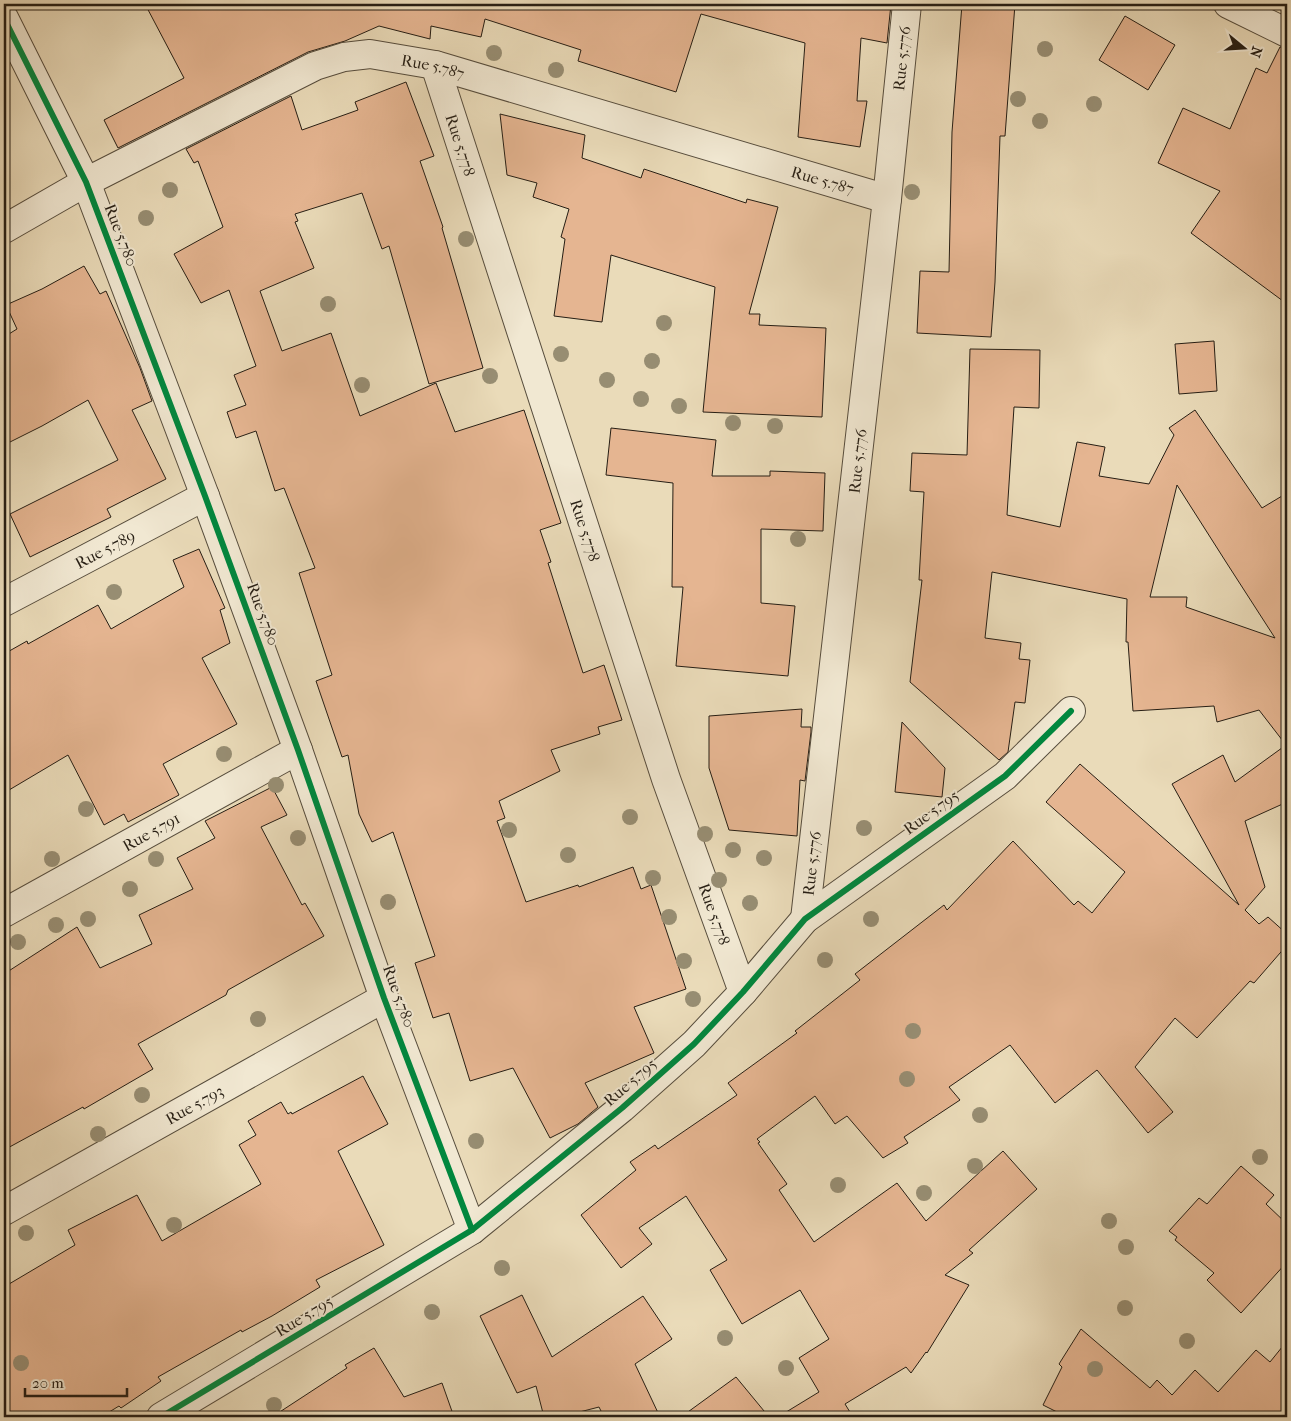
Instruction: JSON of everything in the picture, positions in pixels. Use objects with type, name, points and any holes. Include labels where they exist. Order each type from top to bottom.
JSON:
[{"type":"street","name":"Rue 5.776","points":[[805,919],[887,199],[907,4]]},
{"type":"street","points":[[1228,4],[1287,33]]},
{"type":"street","name":"Rue 5.780","points":[[4,18],[86,182],[205,496],[298,750],[384,998],[472,1230]]},
{"type":"street","name":"Rue 5.787","points":[[4,229],[86,182],[315,66],[344,57],[370,54],[435,65],[887,199]]},
{"type":"street","name":"Rue 5.778","points":[[435,65],[666,779],[743,992]]},
{"type":"street","name":"Rue 5.789","points":[[4,602],[205,496]]},
{"type":"street","name":"Rue 5.795","points":[[161,1417],[472,1230],[622,1108],[694,1044],[743,992],[805,919],[1005,776],[1071,711]]},
{"type":"street","name":"Rue 5.791","points":[[4,914],[298,750]]},
{"type":"street","name":"Rue 5.793","points":[[4,1211],[384,998]]},
{"type":"building","points":[[145,4],[891,4],[887,43],[861,38],[857,101],[867,101],[860,147],[798,137],[805,43],[701,14],[676,92],[578,61],[581,50],[485,19],[481,37],[431,26],[430,39],[379,26],[345,41],[308,52],[118,148],[104,120],[184,78]]},
{"type":"building","points":[[962,4],[1015,4],[1005,136],[1000,136],[995,282],[991,337],[917,333],[920,271],[949,272],[952,132]]},
{"type":"building","points":[[1125,16],[1175,45],[1148,90],[1099,60]]},
{"type":"building","points":[[1280,47],[1287,48],[1287,304],[1191,233],[1220,191],[1158,163],[1183,108],[1230,129],[1256,68],[1267,73]]},
{"type":"building","points":[[406,82],[434,156],[420,161],[443,227],[483,368],[429,384],[389,246],[382,249],[362,193],[295,214],[298,221],[295,222],[314,268],[260,291],[282,351],[331,333],[360,416],[436,383],[455,432],[524,410],[561,523],[540,530],[551,562],[548,563],[583,673],[604,665],[622,720],[598,727],[600,734],[551,750],[560,771],[499,801],[505,818],[497,821],[526,902],[578,885],[579,887],[633,867],[641,889],[651,885],[686,989],[634,1007],[654,1053],[585,1083],[598,1107],[578,1124],[550,1138],[513,1068],[470,1081],[449,1013],[433,1018],[415,963],[435,956],[393,832],[372,842],[359,814],[348,755],[342,757],[316,681],[332,675],[299,573],[315,568],[284,488],[275,491],[256,431],[236,438],[227,412],[246,405],[234,375],[256,366],[229,290],[201,303],[174,254],[223,227],[198,161],[194,163],[186,149],[291,96],[302,130],[358,110],[355,102]]},
{"type":"building","points":[[500,114],[585,135],[582,158],[641,178],[644,169],[746,203],[747,199],[778,207],[749,314],[760,314],[759,325],[826,328],[822,417],[703,412],[715,287],[611,255],[602,322],[554,316],[565,239],[561,237],[569,209],[533,197],[537,183],[507,175]]},
{"type":"building","points":[[84,266],[100,294],[106,291],[140,368],[152,401],[132,410],[166,479],[107,509],[111,517],[30,557],[10,514],[118,460],[88,400],[4,445],[4,337],[17,329],[6,305],[42,289]]},
{"type":"building","points":[[1214,341],[1217,391],[1179,394],[1175,344]]},
{"type":"building","points":[[970,349],[1040,350],[1039,408],[1014,407],[1007,515],[1060,527],[1077,442],[1105,447],[1099,476],[1149,484],[1174,435],[1169,428],[1195,410],[1262,508],[1287,493],[1287,802],[1245,821],[1265,887],[1245,910],[1259,924],[1268,917],[1287,934],[1287,945],[1254,983],[1250,981],[1197,1038],[1175,1018],[1135,1067],[1173,1112],[1148,1133],[1097,1070],[1055,1103],[1010,1045],[949,1087],[960,1100],[904,1137],[908,1143],[883,1158],[847,1116],[835,1124],[815,1096],[757,1139],[787,1184],[779,1190],[814,1242],[897,1183],[926,1221],[1003,1151],[1037,1189],[969,1250],[973,1253],[945,1275],[969,1285],[927,1353],[911,1373],[906,1367],[845,1404],[853,1417],[778,1417],[819,1392],[799,1358],[829,1339],[800,1290],[742,1324],[710,1270],[727,1260],[686,1196],[639,1228],[652,1244],[621,1268],[581,1215],[636,1170],[630,1162],[655,1145],[658,1149],[737,1095],[728,1083],[797,1033],[795,1031],[860,980],[855,974],[944,905],[947,910],[1013,841],[1074,905],[1078,901],[1092,913],[1125,872],[1046,802],[1080,764],[1239,905],[1172,784],[1223,755],[1235,782],[1286,745],[1259,710],[1217,722],[1214,706],[1133,711],[1128,642],[1126,642],[1127,599],[992,572],[985,638],[1021,643],[1019,659],[1030,660],[1025,703],[1015,702],[1008,752],[999,760],[910,682],[922,580],[919,580],[924,492],[910,491],[912,453],[967,455]],"holes":[[[1177,485],[1275,638],[1186,607],[1187,597],[1150,597]]]},
{"type":"building","points":[[611,428],[716,440],[712,476],[770,476],[770,471],[825,473],[823,531],[761,529],[761,603],[795,606],[788,676],[676,666],[683,587],[672,587],[673,483],[606,475]]},
{"type":"building","points":[[199,549],[225,608],[220,610],[230,643],[202,658],[237,724],[163,764],[179,795],[128,822],[124,814],[104,825],[68,755],[4,793],[4,654],[27,641],[28,644],[98,605],[111,629],[184,587],[173,560]]},
{"type":"building","points":[[802,709],[801,727],[811,727],[811,732],[805,781],[800,780],[797,836],[729,830],[709,768],[709,716]]},
{"type":"building","points":[[902,722],[945,768],[942,797],[895,792]]},
{"type":"building","points":[[272,787],[287,815],[261,827],[302,905],[305,903],[324,936],[228,990],[226,995],[138,1044],[153,1069],[84,1109],[83,1107],[4,1150],[4,974],[77,927],[100,968],[152,944],[139,915],[193,889],[177,858],[215,838],[205,821]]},
{"type":"building","points":[[363,1076],[388,1124],[338,1151],[384,1245],[316,1280],[320,1287],[272,1316],[242,1332],[241,1330],[158,1377],[161,1381],[121,1408],[119,1406],[101,1417],[4,1417],[4,1287],[75,1245],[68,1230],[137,1195],[162,1241],[261,1184],[239,1145],[256,1135],[248,1121],[281,1102],[288,1114],[291,1112],[292,1114]]},
{"type":"building","points":[[1241,1166],[1274,1195],[1266,1204],[1287,1224],[1287,1262],[1241,1313],[1207,1280],[1214,1273],[1175,1240],[1177,1237],[1169,1231],[1199,1198],[1207,1204]]},
{"type":"building","points":[[522,1295],[552,1357],[643,1296],[672,1339],[635,1364],[660,1417],[604,1417],[599,1407],[560,1417],[544,1417],[536,1386],[517,1393],[480,1316]]},
{"type":"building","points":[[1081,1329],[1150,1388],[1157,1380],[1172,1395],[1195,1370],[1218,1392],[1256,1350],[1270,1362],[1287,1341],[1287,1417],[1067,1417],[1043,1405],[1062,1367],[1059,1364]]},
{"type":"building","points":[[374,1348],[404,1397],[442,1383],[454,1417],[272,1417],[347,1368],[345,1365]]},
{"type":"building","points":[[736,1377],[769,1417],[681,1417]]},
{"type":"cycle path","points":[[4,18],[86,182],[205,496],[298,750],[384,998],[472,1230]]},
{"type":"cycle path","points":[[161,1417],[472,1230],[622,1108],[694,1044],[743,992],[805,919],[1005,776],[1071,711]]}]
